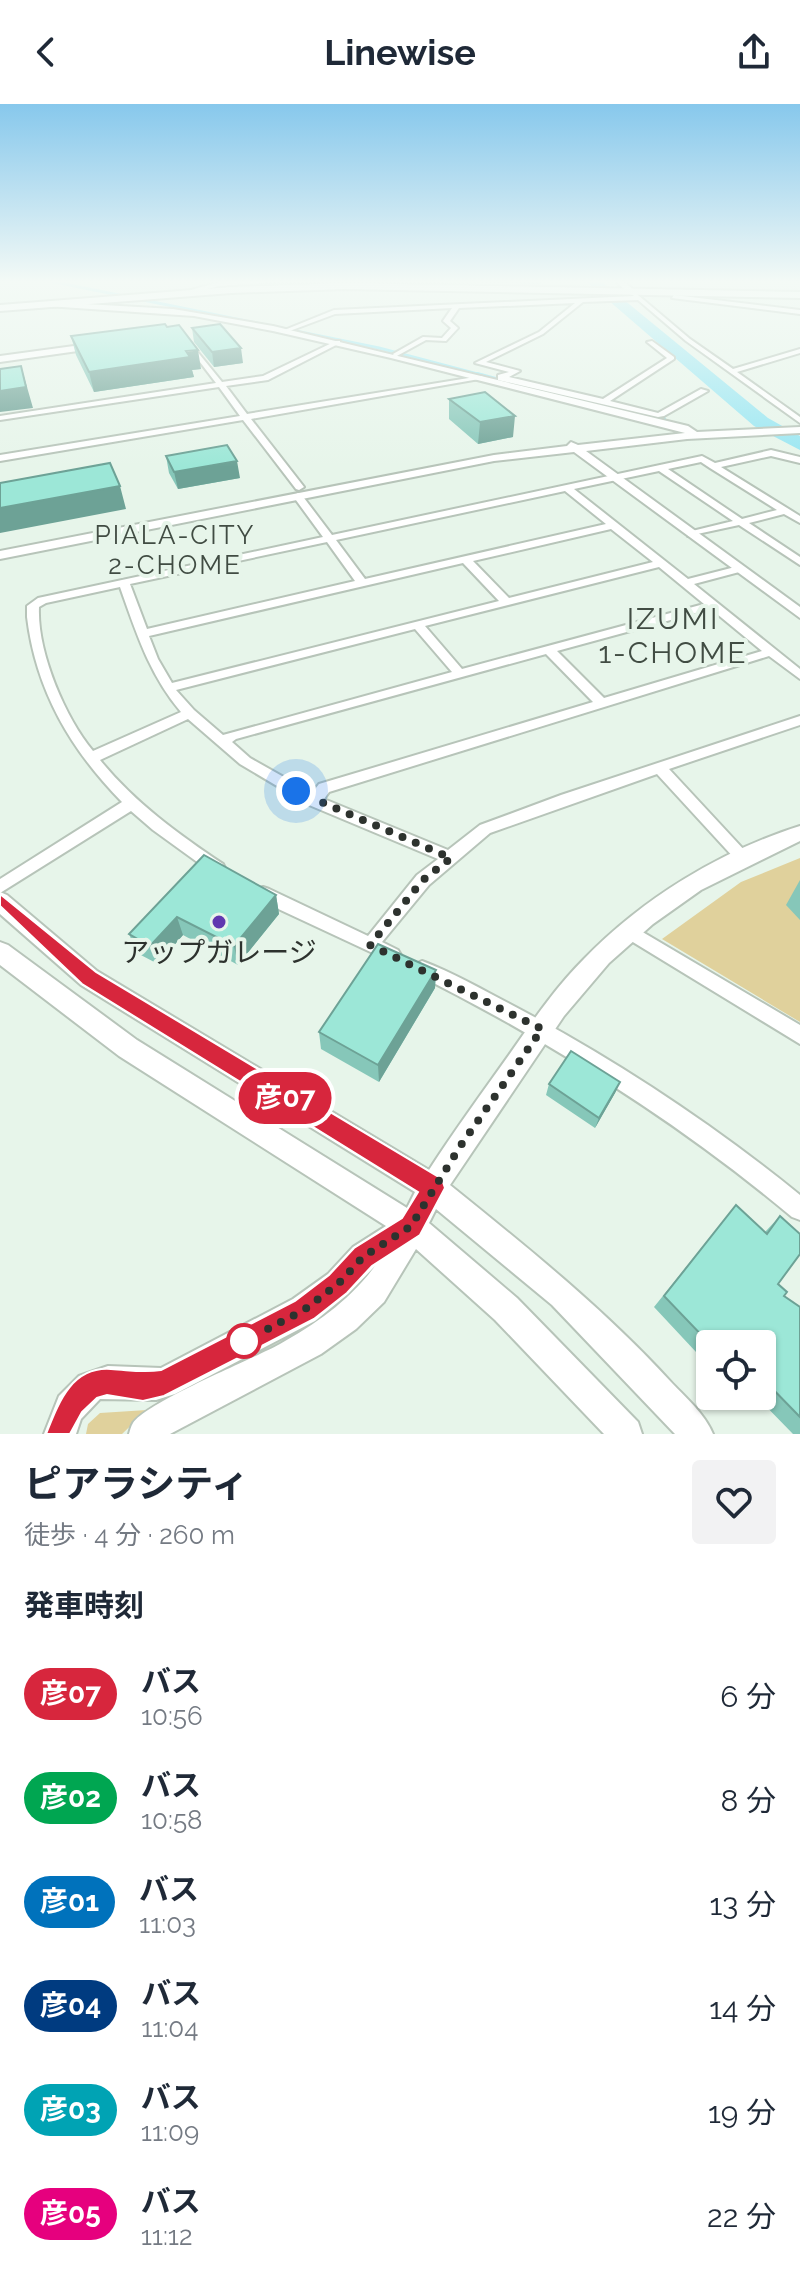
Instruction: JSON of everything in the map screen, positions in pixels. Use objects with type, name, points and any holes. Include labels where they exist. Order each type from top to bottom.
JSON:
[{"type":"street","points":[[189,343],[247,418],[362,583]]},
{"type":"street","points":[[0,418],[265,378],[336,343]]},
{"type":"street","points":[[343,343],[398,354],[481,378],[664,414],[704,391]]},
{"type":"street","points":[[398,354],[416,343]]},
{"type":"street","points":[[497,379],[516,371],[479,363],[520,343]]},
{"type":"street","points":[[602,403],[672,358],[651,343]]},
{"type":"street","points":[[689,343],[779,404],[800,426]]},
{"type":"street","points":[[0,359],[102,345]]},
{"type":"street","points":[[733,371],[800,351]]},
{"type":"street","points":[[0,458],[481,378]]},
{"type":"street","points":[[497,379],[684,428],[696,435]]},
{"type":"street","points":[[779,404],[794,404]]},
{"type":"street","points":[[0,545],[570,444],[684,428],[800,426]]},
{"type":"street","points":[[570,444],[800,426]]},
{"type":"street","points":[[570,444],[800,614]]},
{"type":"street","points":[[713,466],[771,453],[800,460]]},
{"type":"street","points":[[227,874],[184,846],[131,804],[67,726],[43,670],[33,606],[42,600],[702,459],[800,520]]},
{"type":"street","points":[[661,468],[800,562]]},
{"type":"street","points":[[567,488],[800,675]]},
{"type":"street","points":[[0,555],[298,492]]},
{"type":"street","points":[[692,534],[784,511]]},
{"type":"street","points":[[142,634],[614,525]]},
{"type":"street","points":[[465,559],[506,602]]},
{"type":"street","points":[[168,688],[662,563]]},
{"type":"street","points":[[687,583],[739,569]]},
{"type":"street","points":[[124,583],[142,634],[168,688],[189,713],[245,761],[314,801],[451,858]]},
{"type":"street","points":[[223,742],[231,736],[713,605]]},
{"type":"street","points":[[418,625],[460,674]]},
{"type":"street","points":[[548,649],[601,703]]},
{"type":"street","points":[[314,801],[324,788],[771,652]]},
{"type":"street","points":[[91,758],[189,713]]},
{"type":"street","points":[[370,945],[423,880],[485,829],[800,720]]},
{"type":"street","points":[[660,768],[741,856]]},
{"type":"street","points":[[0,887],[131,804]]},
{"type":"street","points":[[145,1434],[177,1412],[297,1352],[337,1325],[387,1277],[433,1188],[573,986],[629,931],[665,902],[741,856],[800,833]]},
{"type":"street","points":[[253,889],[542,1029],[622,1077],[709,1138],[800,1209]]},
{"type":"street","points":[[0,901],[89,978],[433,1188],[562,1295],[648,1380],[697,1434]]},
{"type":"street","points":[[629,931],[800,1035]]},
{"type":"street","points":[[0,952],[128,1048],[411,1226],[506,1309],[626,1434]]},
{"type":"street","points":[[60,1434],[72,1403],[90,1387],[107,1382],[143,1387],[164,1383],[304,1310],[338,1284],[363,1257],[411,1226]]},
{"type":"shaded area","points":[[800,858],[800,1022],[662,939],[741,882]]},
{"type":"shaded area","points":[[147,1410],[122,1434],[86,1434],[88,1424],[100,1413]]},
{"type":"building","points":[[75,343],[193,343],[198,350],[186,351],[190,357],[89,372]]},
{"type":"building","points":[[205,343],[237,343],[241,348],[212,352]]},
{"type":"building","points":[[21,366],[26,387],[0,391],[0,369]]},
{"type":"building","points":[[485,392],[515,416],[480,422],[449,399]]},
{"type":"building","points":[[227,445],[237,461],[174,472],[166,456]]},
{"type":"building","points":[[110,463],[120,486],[0,508],[0,483]]},
{"type":"building","points":[[204,855],[276,895],[234,946],[177,917],[150,946],[129,934]]},
{"type":"building","points":[[378,944],[436,970],[378,1065],[319,1032]]},
{"type":"building","points":[[571,1051],[620,1082],[599,1118],[549,1084]]},
{"type":"building","points":[[736,1205],[767,1234],[780,1216],[800,1234],[800,1254],[778,1284],[787,1292],[784,1296],[800,1307],[800,1417],[776,1392],[776,1330],[697,1330],[664,1296]]},
{"type":"waterway","points":[[355,343],[485,376]]},
{"type":"waterway","points":[[667,343],[761,422],[800,444]]},
{"type":"waterway","points":[[477,374],[526,387]]},
{"type":"waterway","points":[[607,407],[664,419]]},
{"type":"bus line","name":"彦07","points":[[0,901],[89,978],[433,1188],[411,1226],[363,1257],[338,1284],[304,1310],[164,1383],[143,1387],[107,1382],[90,1387],[72,1403],[60,1434]]},
{"type":"place","name":"アップガレージ","points":[[219,922]]},
{"type":"district","name":"PIALA-CITY 2-CHOME","points":[[175,550]]},
{"type":"district","name":"IZUMI 1-CHOME","points":[[673,635]]},
{"type":"route","points":[[244,1341],[237,1345],[304,1310],[338,1284],[363,1257],[411,1226],[461,1145],[542,1029],[370,945],[423,880],[451,858],[296,791]]}]
